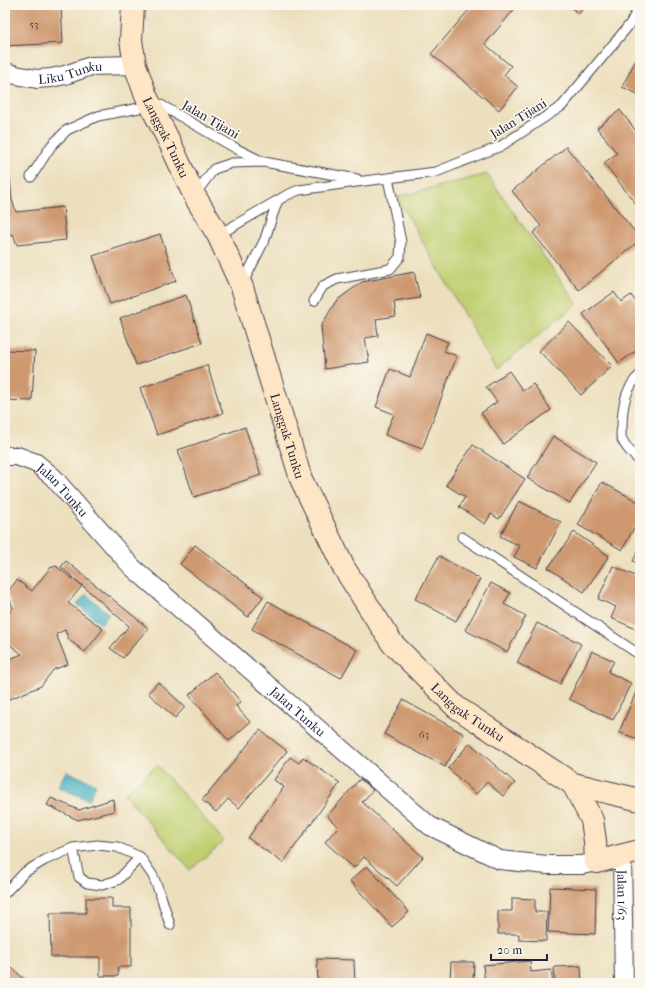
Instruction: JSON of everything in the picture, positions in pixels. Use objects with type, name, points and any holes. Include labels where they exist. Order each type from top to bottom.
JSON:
[{"type":"street","name":"Langgak Tunku","points":[[133,5],[131,40],[136,65],[148,101],[170,143],[194,195],[218,235],[242,287],[301,479],[344,568],[392,642],[456,708],[573,784],[640,800]]},
{"type":"street","name":"Liku Tunku","points":[[5,72],[37,79],[65,75],[92,66],[136,65]]},
{"type":"street","name":"Jalan Tunku","points":[[5,456],[18,456],[36,463],[53,477],[132,567],[430,826],[500,860],[547,865],[582,865],[631,853]]},
{"type":"street","name":"Langgak Tunku","points":[[573,784],[592,820],[596,862]]},
{"type":"street","name":"Jalan 1/63","points":[[624,983],[631,853]]},
{"type":"lane","name":"Jalan Tijani","points":[[218,235],[287,195],[299,190],[436,172],[501,146],[562,106],[630,24],[640,6]]},
{"type":"lane","name":"Jalan Tijani","points":[[148,101],[264,162]]},
{"type":"lane","points":[[31,177],[50,146],[67,130],[98,116],[148,101]]},
{"type":"lane","name":"Jalan Tijani","points":[[194,195],[214,168],[232,163],[264,162],[364,181]]},
{"type":"lane","points":[[314,301],[323,286],[337,279],[390,269],[400,257],[401,242],[388,178]]},
{"type":"lane","points":[[242,287],[265,239],[278,200]]},
{"type":"lane","points":[[640,376],[635,380],[625,398],[621,438],[631,453],[640,461]]},
{"type":"lane","points":[[462,537],[640,655]]},
{"type":"lane","points":[[5,893],[25,872],[45,860],[73,848],[97,845],[117,847],[140,857],[153,876],[170,925]]},
{"type":"lane","points":[[73,848],[79,877],[87,883],[102,885],[118,880],[140,857]]},
{"type":"green space","points":[[487,174],[577,304],[496,370],[397,197]]},
{"type":"green space","points":[[157,765],[224,841],[190,870],[124,794]]},
{"type":"water","points":[[86,594],[109,614],[101,624],[77,604]]},
{"type":"water","points":[[66,771],[96,784],[89,800],[58,787]]},
{"type":"building","points":[[5,5],[61,5],[63,43],[5,46]]},
{"type":"building","points":[[473,5],[518,5],[485,44],[511,66],[504,75],[518,87],[499,110],[431,54]]},
{"type":"building","points":[[569,5],[587,5],[578,14]]},
{"type":"building","points":[[640,52],[640,95],[622,87]]},
{"type":"building","points":[[620,110],[640,136],[640,209],[604,163],[617,153],[597,128]]},
{"type":"building","points":[[566,147],[640,238],[640,240],[579,290],[533,233],[541,226],[512,191]]},
{"type":"building","points":[[5,165],[10,178],[12,200],[16,212],[63,207],[66,240],[17,245],[13,234],[5,237]]},
{"type":"building","points":[[160,234],[176,281],[110,304],[93,256]]},
{"type":"building","points":[[414,272],[420,298],[394,302],[396,316],[376,319],[378,336],[365,338],[369,362],[325,369],[321,326],[336,301],[362,282]]},
{"type":"building","points":[[614,292],[621,302],[631,295],[640,308],[640,348],[619,363],[583,314]]},
{"type":"building","points":[[186,295],[202,343],[136,365],[120,318]]},
{"type":"building","points":[[569,322],[612,366],[581,395],[539,351]]},
{"type":"building","points":[[426,333],[448,342],[444,351],[457,356],[422,449],[385,435],[394,414],[376,407],[390,369],[410,377]]},
{"type":"building","points":[[5,350],[35,351],[32,401],[5,400]]},
{"type":"building","points":[[207,365],[223,413],[157,435],[140,388]]},
{"type":"building","points":[[509,371],[523,391],[533,384],[551,410],[503,444],[481,413],[497,402],[486,387]]},
{"type":"building","points":[[245,427],[261,475],[194,497],[178,450]]},
{"type":"building","points":[[553,436],[596,462],[570,503],[527,478]]},
{"type":"building","points":[[473,445],[525,479],[499,519],[491,514],[485,524],[459,507],[465,497],[446,485]]},
{"type":"building","points":[[602,482],[640,503],[640,517],[622,550],[578,525]]},
{"type":"building","points":[[519,501],[561,522],[537,568],[514,557],[520,546],[500,536]]},
{"type":"building","points":[[574,532],[609,556],[584,592],[548,568]]},
{"type":"building","points":[[195,545],[263,597],[248,617],[180,564]]},
{"type":"building","points":[[640,548],[640,565],[633,561]]},
{"type":"building","points":[[439,556],[480,579],[456,621],[415,599]]},
{"type":"building","points":[[66,561],[148,628],[123,658],[110,648],[129,626],[61,567]]},
{"type":"building","points":[[56,566],[82,586],[68,603],[103,629],[85,652],[69,640],[65,630],[56,634],[68,664],[53,670],[41,686],[5,701],[5,661],[22,654],[5,641],[5,619],[13,608],[7,593],[17,580],[32,591],[50,568]]},
{"type":"building","points":[[613,566],[640,578],[640,620],[636,629],[611,618],[616,607],[598,599]]},
{"type":"building","points":[[491,583],[510,593],[504,604],[526,616],[507,652],[465,630]]},
{"type":"building","points":[[268,601],[357,650],[341,678],[252,629]]},
{"type":"building","points":[[537,623],[581,644],[560,684],[517,663]]},
{"type":"building","points":[[592,651],[614,661],[608,672],[631,683],[613,720],[569,699]]},
{"type":"building","points":[[215,672],[241,702],[236,706],[250,722],[229,741],[189,695]]},
{"type":"building","points":[[158,682],[185,707],[175,718],[148,693]]},
{"type":"building","points":[[639,685],[640,686],[640,740],[619,732]]},
{"type":"building","points":[[403,700],[464,734],[445,767],[384,734]]},
{"type":"building","points":[[260,730],[287,751],[239,808],[228,799],[216,812],[202,800]]},
{"type":"building","points":[[470,743],[515,783],[503,796],[487,782],[476,794],[448,768]]},
{"type":"building","points":[[290,757],[299,763],[303,757],[340,783],[283,863],[248,838],[284,787],[274,780]]},
{"type":"building","points":[[360,779],[373,790],[362,802],[423,857],[397,886],[364,857],[354,868],[325,842],[338,827],[327,816]]},
{"type":"building","points":[[51,798],[79,810],[113,799],[114,811],[78,820],[47,805]]},
{"type":"building","points":[[367,866],[409,912],[392,927],[350,881]]},
{"type":"building","points":[[550,887],[596,889],[595,934],[548,932]]},
{"type":"building","points":[[86,898],[112,898],[112,908],[131,908],[131,967],[118,967],[118,976],[100,976],[100,957],[51,957],[50,913],[86,913]]},
{"type":"building","points":[[512,898],[535,899],[535,912],[547,912],[546,941],[519,940],[519,934],[498,934],[498,911],[512,911]]},
{"type":"building","points":[[317,959],[354,960],[355,983],[318,983]]},
{"type":"building","points":[[530,961],[531,972],[551,970],[553,983],[485,983],[483,965]]},
{"type":"building","points":[[451,962],[474,962],[473,983],[450,983]]},
{"type":"building","points":[[581,966],[582,983],[555,983],[554,967]]},
{"type":"building","points":[[5,968],[12,968],[28,983],[5,983]]}]
